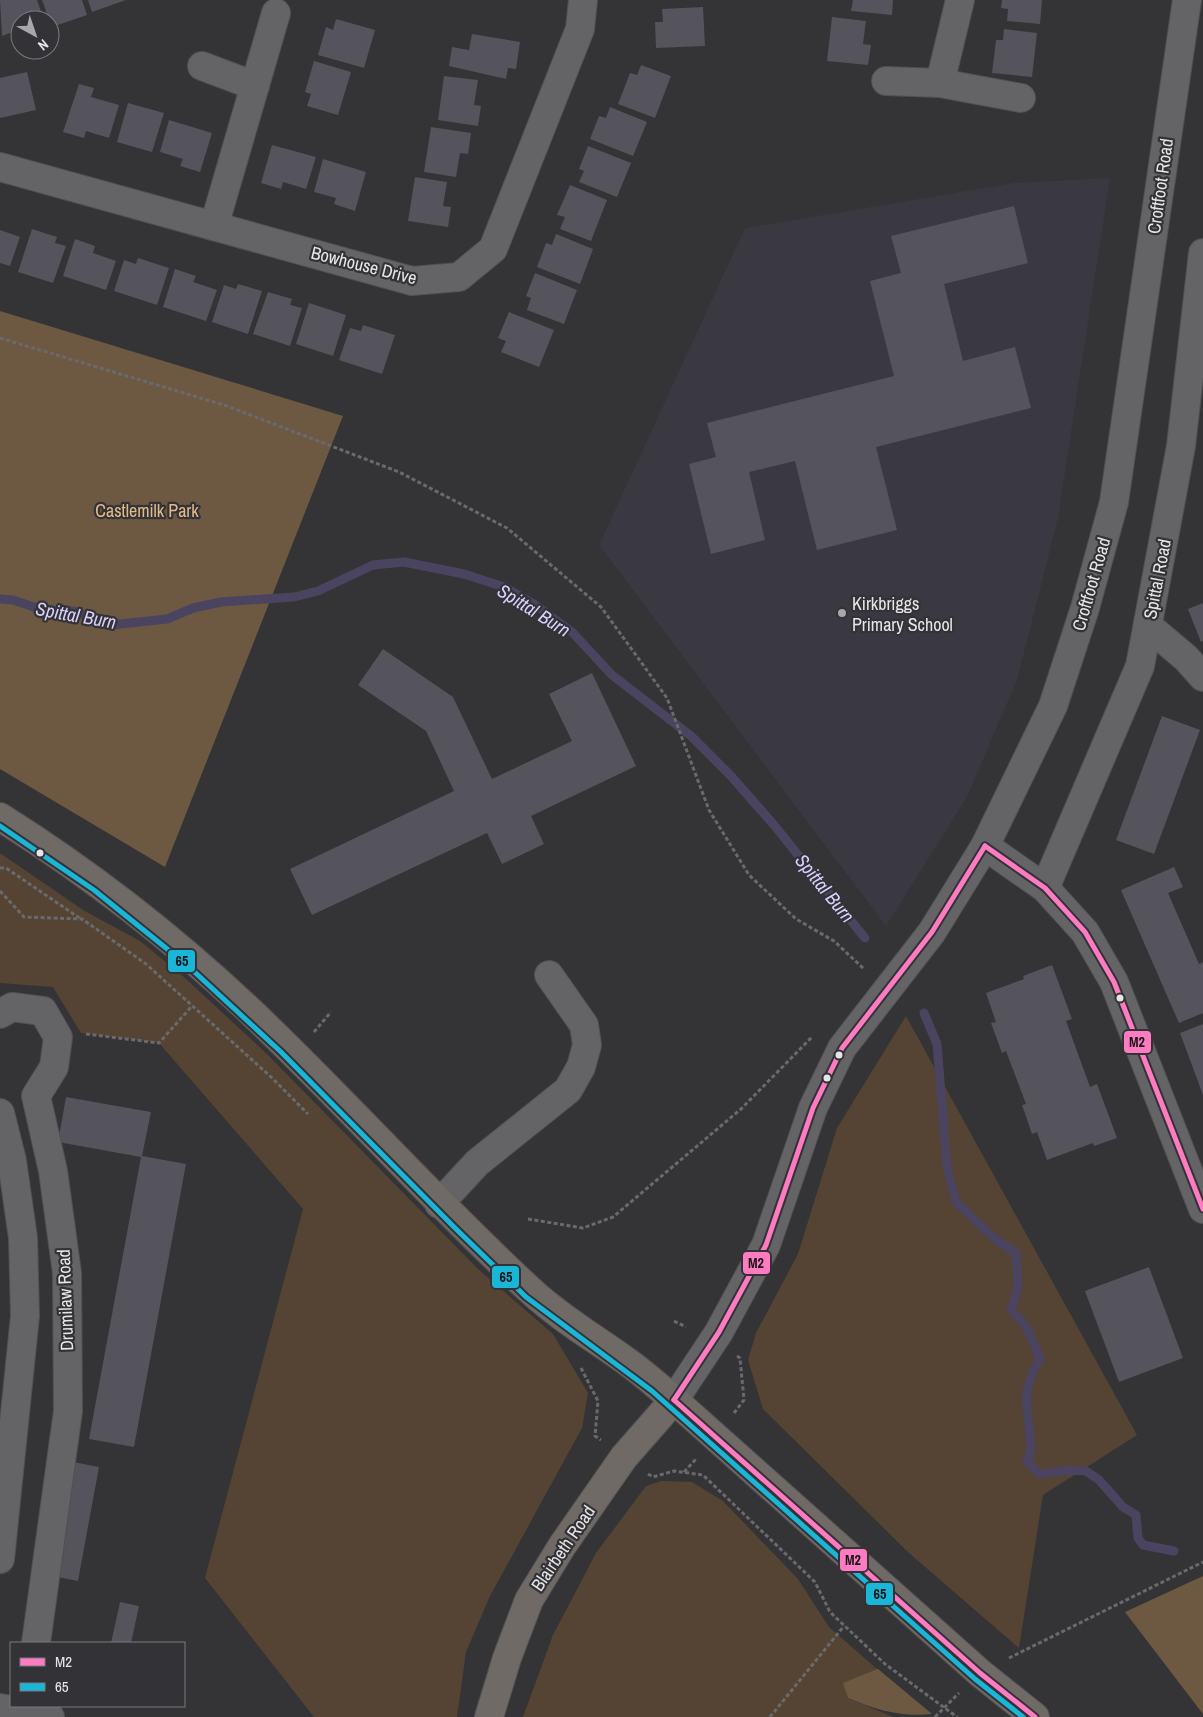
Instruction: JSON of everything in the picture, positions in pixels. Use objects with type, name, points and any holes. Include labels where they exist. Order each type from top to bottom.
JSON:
[{"type":"main road","points":[[0,817],[31,836],[143,919],[250,1012],[439,1204],[533,1293],[628,1363],[674,1400],[980,1673],[1035,1717]]},
{"type":"main road","name":"Blairbeth Road","points":[[489,1717],[507,1658],[529,1600],[562,1546],[624,1457],[674,1400]]},
{"type":"street","name":"Bowhouse Drive","points":[[0,167],[412,281],[459,278],[493,249],[580,29],[583,0]]},
{"type":"street","points":[[940,83],[960,0]]},
{"type":"street","name":"Croftfoot Road","points":[[674,1400],[719,1332],[766,1245],[812,1108],[842,1048],[932,932],[985,846],[1053,706],[1085,608],[1114,502],[1187,0]]},
{"type":"street","points":[[214,226],[276,13]]},
{"type":"street","points":[[202,66],[255,86]]},
{"type":"street","points":[[886,81],[940,83],[1020,98]]},
{"type":"street","name":"Spittal Road","points":[[1046,888],[1140,666],[1192,446],[1203,253]]},
{"type":"street","points":[[1148,626],[1186,658],[1203,676]]},
{"type":"street","points":[[985,846],[1046,888],[1085,932],[1114,982],[1201,1198]]},
{"type":"street","points":[[439,1204],[477,1163],[568,1090],[581,1067],[587,1045],[584,1024],[549,975]]},
{"type":"street","points":[[0,1014],[12,1007],[43,1011],[58,1037]]},
{"type":"street","name":"Drumilaw Road","points":[[36,1642],[68,1411],[67,1273],[53,1171],[36,1096],[54,1067],[58,1037]]},
{"type":"street","points":[[0,1113],[12,1161],[23,1238],[25,1316],[0,1559]]},
{"type":"path","points":[[0,338],[227,406],[399,472],[507,528],[601,607],[667,698],[709,810],[749,875],[796,919],[834,941],[887,990]]},
{"type":"path","points":[[0,868],[6,868],[82,920]]},
{"type":"path","points":[[58,1037],[81,1033],[159,1044],[192,1006]]},
{"type":"path","points":[[528,1219],[584,1228],[613,1217],[740,1109],[814,1035]]},
{"type":"path","points":[[980,1673],[1203,1562]]},
{"type":"path","points":[[770,1717],[844,1626]]},
{"type":"shaded area","name":"Kirkbriggs Primary School","points":[[1110,178],[1058,518],[1017,680],[967,797],[886,926],[599,545],[745,228],[1014,183]]},
{"type":"shaded area","points":[[0,853],[83,910],[140,941],[185,978],[267,1054],[478,1269],[553,1334],[588,1393],[582,1428],[490,1596],[466,1652],[457,1717],[314,1717],[205,1578],[303,1209],[159,1043],[81,1033],[53,987],[0,983]]},
{"type":"shaded area","points":[[906,1016],[1137,1435],[1043,1495],[1019,1648],[909,1553],[763,1409],[748,1360],[756,1333],[798,1254],[837,1128]]},
{"type":"shaded area","points":[[661,1481],[692,1482],[723,1501],[798,1579],[829,1627],[877,1669],[844,1683],[848,1698],[893,1717],[523,1717],[553,1635],[596,1553],[646,1486]]},
{"type":"green space","name":"Castlemilk Park","points":[[0,311],[343,416],[165,867],[0,769]]},
{"type":"green space","points":[[1203,1576],[1203,1714],[1125,1612]]},
{"type":"green space","points":[[878,1669],[932,1714],[920,1715],[888,1712],[848,1698],[843,1683]]},
{"type":"building","points":[[0,0],[37,0],[40,10],[10,10],[10,33],[2,36]]},
{"type":"building","points":[[42,0],[82,0],[87,15],[60,24],[60,10],[46,10]]},
{"type":"building","points":[[88,0],[126,0],[92,12]]},
{"type":"building","points":[[853,0],[893,0],[892,15],[851,11]]},
{"type":"building","points":[[1002,0],[1042,0],[1040,24],[1007,21],[1008,9],[1001,8]]},
{"type":"building","points":[[703,7],[705,46],[656,48],[655,22],[663,22],[662,9]]},
{"type":"building","points":[[832,17],[866,21],[863,44],[871,45],[868,65],[827,61]]},
{"type":"building","points":[[336,19],[375,30],[364,68],[318,55],[326,27],[333,30]]},
{"type":"building","points":[[1004,29],[1037,33],[1032,77],[992,73],[996,40],[1003,40]]},
{"type":"building","points":[[472,34],[520,42],[516,69],[508,68],[506,79],[449,66],[452,47],[469,50]]},
{"type":"building","points":[[314,61],[351,72],[338,115],[307,106],[311,94],[305,92]]},
{"type":"building","points":[[641,65],[671,76],[655,118],[618,104],[630,73],[637,75]]},
{"type":"building","points":[[27,72],[36,110],[0,118],[0,78]]},
{"type":"building","points":[[444,76],[478,80],[474,105],[481,106],[478,126],[438,120]]},
{"type":"building","points":[[79,84],[94,88],[91,97],[119,105],[109,138],[86,131],[84,138],[63,132]]},
{"type":"building","points":[[128,103],[164,113],[152,152],[117,142]]},
{"type":"building","points":[[610,107],[647,122],[633,156],[590,139],[599,116],[606,118]]},
{"type":"building","points":[[169,120],[212,133],[200,172],[180,166],[183,159],[160,152]]},
{"type":"building","points":[[431,127],[471,133],[468,154],[460,153],[456,177],[424,172]]},
{"type":"building","points":[[272,145],[316,157],[306,189],[283,182],[281,189],[261,183]]},
{"type":"building","points":[[588,146],[631,163],[617,197],[579,182],[584,171],[579,169]]},
{"type":"building","points":[[323,159],[366,172],[355,211],[334,204],[336,198],[314,192]]},
{"type":"building","points":[[415,177],[447,182],[443,206],[451,207],[448,227],[408,221]]},
{"type":"building","points":[[570,185],[607,200],[591,241],[560,229],[565,217],[557,215]]},
{"type":"building","points":[[1014,206],[1028,263],[944,284],[963,361],[1015,347],[1031,408],[876,447],[897,530],[817,550],[795,461],[749,472],[765,540],[711,554],[689,464],[716,457],[707,423],[894,376],[870,281],[901,273],[891,236]]},
{"type":"building","points":[[32,229],[57,237],[55,243],[66,246],[53,283],[18,272]]},
{"type":"building","points":[[0,230],[20,237],[10,266],[0,263]]},
{"type":"building","points":[[556,234],[593,249],[580,284],[537,267],[546,243],[552,245]]},
{"type":"building","points":[[75,239],[95,246],[93,253],[116,261],[106,290],[63,276]]},
{"type":"building","points":[[138,258],[169,268],[157,305],[114,291],[124,260],[136,264]]},
{"type":"building","points":[[175,269],[196,276],[193,282],[217,290],[206,321],[163,307]]},
{"type":"building","points":[[535,273],[577,290],[564,324],[527,310],[531,298],[526,296]]},
{"type":"building","points":[[238,284],[262,291],[248,334],[212,322],[224,285],[236,289]]},
{"type":"building","points":[[268,292],[292,299],[290,305],[302,308],[290,346],[253,334]]},
{"type":"building","points":[[309,303],[346,315],[333,356],[296,344]]},
{"type":"building","points":[[509,312],[554,330],[539,367],[501,352],[506,341],[498,338]]},
{"type":"building","points":[[363,325],[395,335],[382,374],[339,360],[350,328],[361,331]]},
{"type":"building","points":[[1203,603],[1203,641],[1201,642],[1188,609]]},
{"type":"building","points":[[383,649],[453,697],[492,779],[572,741],[549,694],[592,673],[636,766],[531,816],[544,844],[502,864],[487,833],[312,915],[290,869],[454,791],[426,731],[358,685]]},
{"type":"building","points":[[1162,716],[1200,730],[1154,854],[1116,840]]},
{"type":"building","points":[[1174,867],[1183,887],[1168,893],[1199,964],[1203,962],[1203,1013],[1179,1023],[1121,890]]},
{"type":"building","points":[[1052,965],[1072,1019],[1066,1021],[1090,1087],[1097,1084],[1117,1138],[1094,1146],[1093,1143],[1047,1160],[1037,1132],[1032,1134],[1022,1105],[1026,1104],[1006,1051],[1002,1053],[991,1023],[996,1022],[986,993],[1024,979],[1023,976]]},
{"type":"building","points":[[1203,1024],[1203,1095],[1180,1033]]},
{"type":"building","points":[[66,1097],[151,1112],[142,1156],[186,1164],[134,1447],[89,1439],[141,1157],[58,1142]]},
{"type":"building","points":[[1149,1267],[1183,1358],[1119,1382],[1085,1291]]},
{"type":"building","points":[[63,1460],[99,1467],[78,1581],[42,1574]]},
{"type":"building","points":[[120,1602],[139,1606],[131,1642],[111,1642]]},
{"type":"waterway","name":"Spittal Burn","points":[[0,599],[13,600],[46,611],[73,611],[111,625],[167,619],[193,608],[221,602],[294,597],[318,591],[373,565],[404,562],[464,574],[504,587],[537,606],[572,632],[612,675],[691,736],[731,776],[774,825],[865,938]]},
{"type":"waterway","name":"Spittal Burn","points":[[924,1013],[937,1044],[947,1167],[956,1202],[995,1239],[1016,1253],[1018,1288],[1011,1309],[1027,1328],[1040,1359],[1033,1372],[1027,1393],[1026,1402],[1031,1447],[1027,1461],[1039,1474],[1068,1470],[1086,1471],[1099,1480],[1123,1507],[1136,1515],[1138,1538],[1143,1545],[1174,1551]]},
{"type":"transit line","name":"65","points":[[0,826],[94,890],[187,965],[281,1052],[526,1297],[652,1391],[975,1679],[1023,1717]]},
{"type":"transit line","name":"M2","points":[[985,846],[1045,888],[1085,932],[1114,982],[1203,1209]]},
{"type":"transit line","name":"M2","points":[[674,1400],[719,1332],[766,1245],[813,1108],[842,1048],[932,932],[985,846]]},
{"type":"transit line","name":"M2","points":[[674,1400],[980,1673],[1035,1717]]},
{"type":"place","name":"Kirkbriggs Primary School","points":[[842,613]]}]
